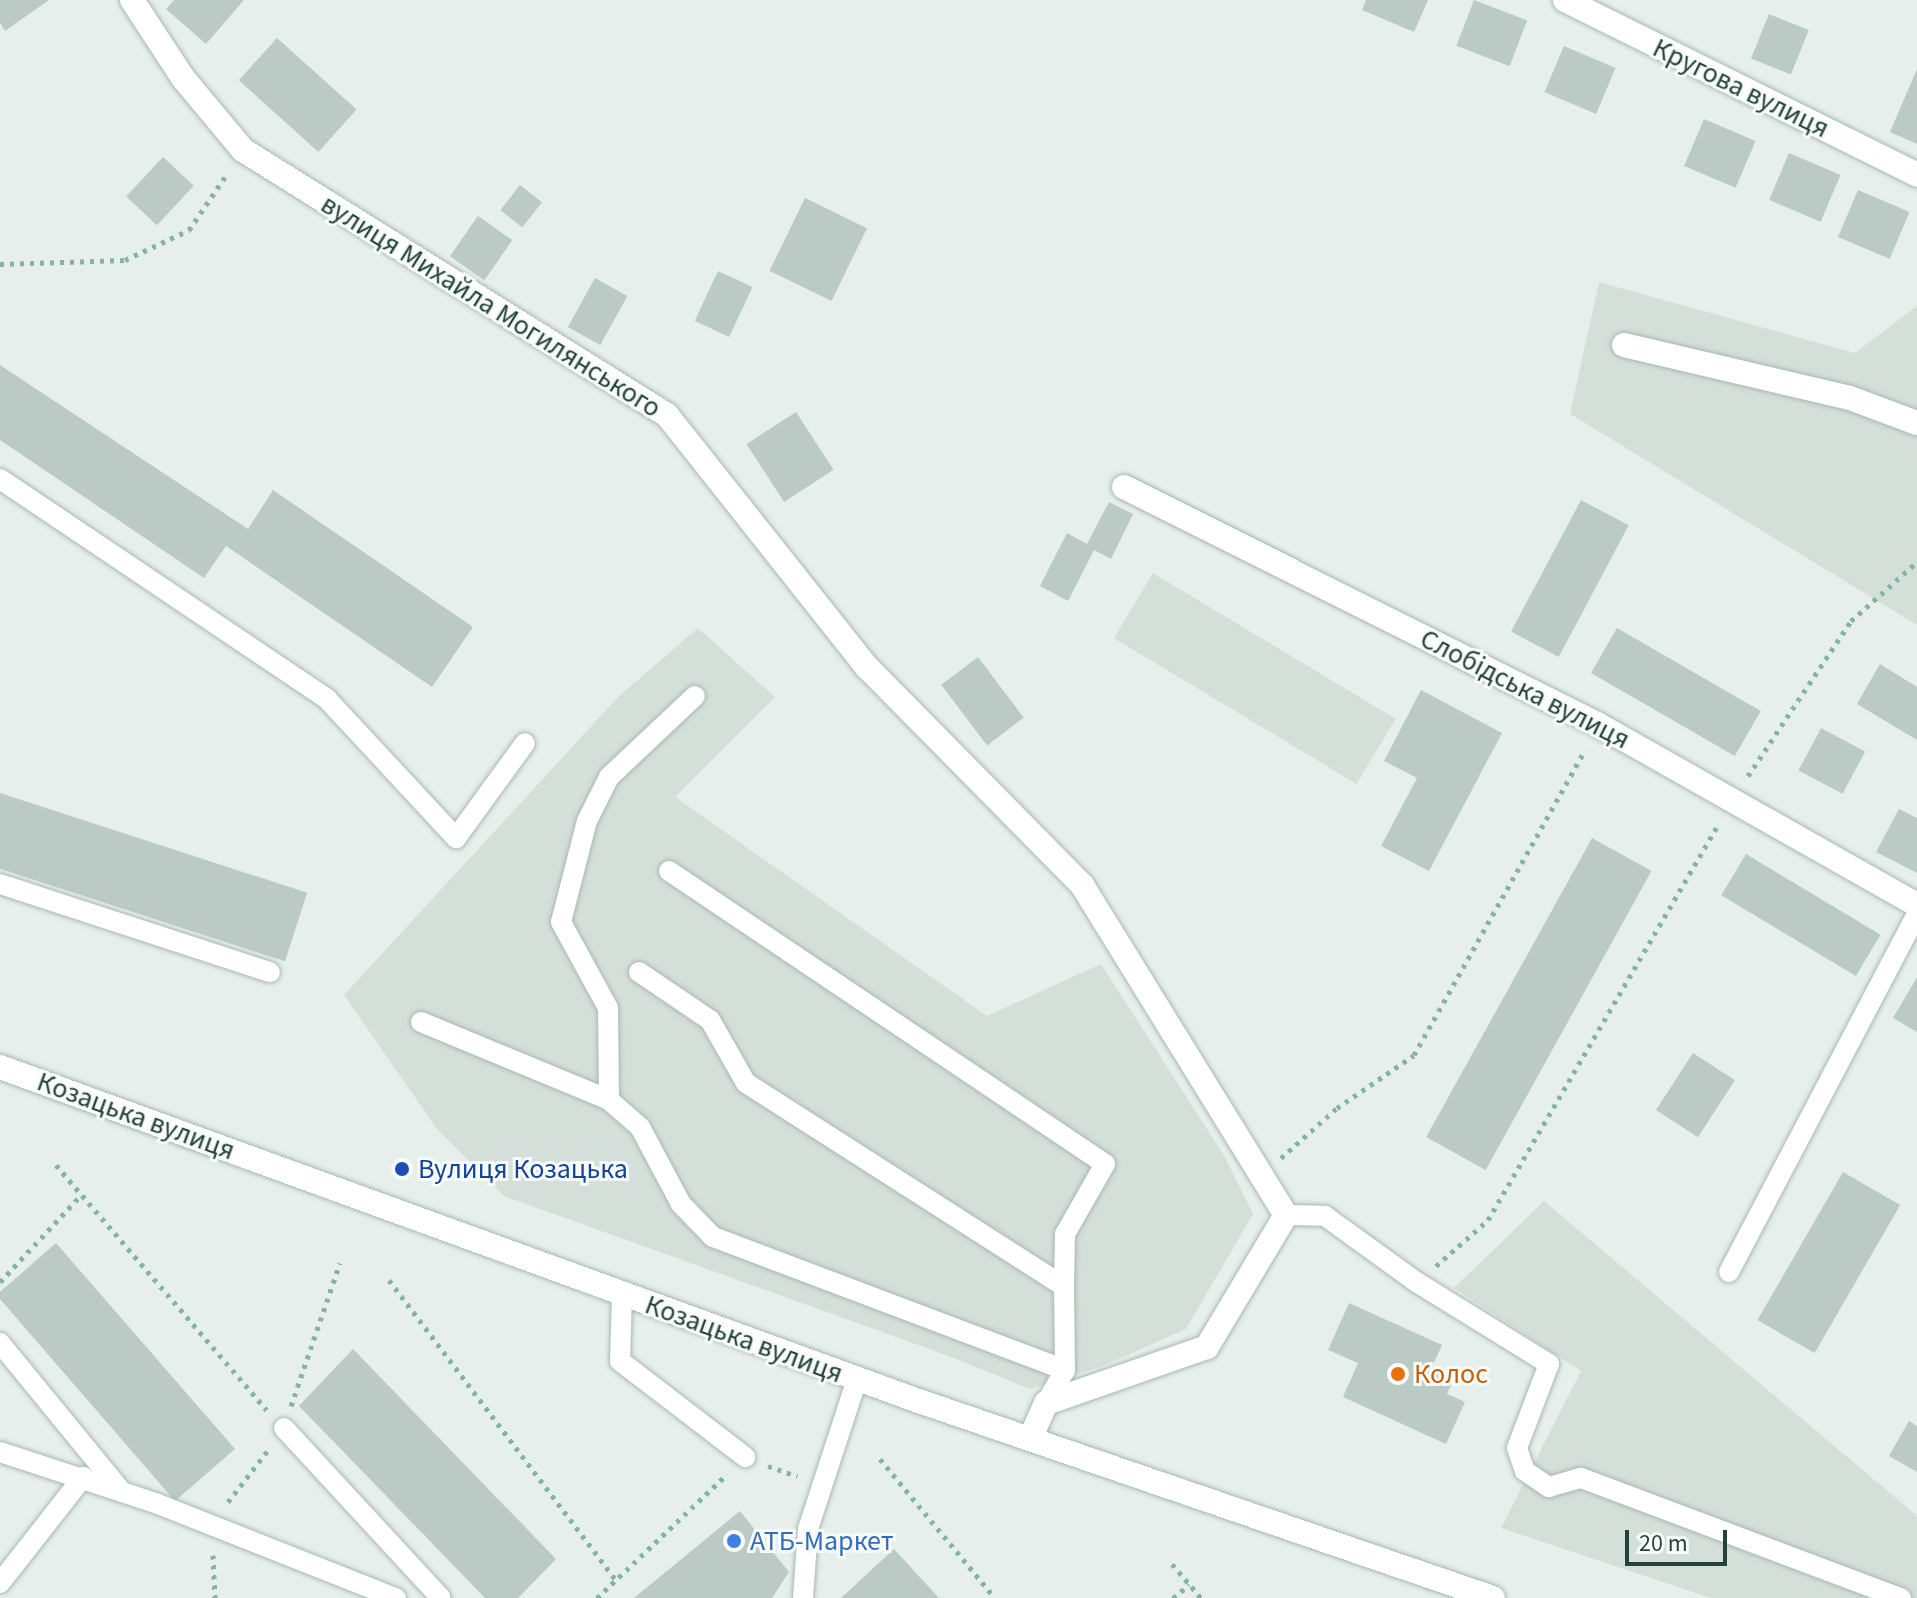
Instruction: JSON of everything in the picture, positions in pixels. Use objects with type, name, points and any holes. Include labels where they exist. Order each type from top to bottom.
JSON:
[{"type":"street","name":"вулиця Михайла Могилянського","points":[[132,0],[183,78],[243,150],[667,415],[867,667],[1082,885],[1286,1215]]},
{"type":"street","name":"Кругова вулиця","points":[[1565,0],[1917,175]]},
{"type":"street","points":[[1624,345],[1850,398],[1917,423]]},
{"type":"street","name":"Слобідська вулиця","points":[[1124,487],[1599,725],[1734,798],[1917,905]]},
{"type":"street","name":"Козацька вулиця","points":[[0,1067],[857,1379],[1493,1598]]},
{"type":"street","points":[[1031,1437],[1046,1403],[1207,1347],[1286,1215]]},
{"type":"lane","points":[[0,479],[327,699],[456,838],[525,743]]},
{"type":"lane","points":[[609,1100],[608,1008],[561,922],[587,821],[609,777],[695,696]]},
{"type":"lane","points":[[669,871],[1105,1164],[1065,1234],[1065,1370],[1046,1403]]},
{"type":"lane","points":[[0,884],[270,972]]},
{"type":"lane","points":[[1729,1272],[1917,914]]},
{"type":"lane","points":[[639,972],[710,1020],[746,1083],[1064,1286]]},
{"type":"lane","points":[[421,1022],[609,1100],[640,1127],[681,1204],[713,1237],[1065,1370]]},
{"type":"lane","points":[[1286,1215],[1325,1216],[1418,1283],[1549,1364],[1517,1448],[1525,1471],[1549,1487],[1581,1478],[1901,1598]]},
{"type":"lane","points":[[622,1295],[620,1361],[745,1457]]},
{"type":"lane","points":[[0,1343],[122,1492]]},
{"type":"lane","points":[[803,1598],[808,1529],[857,1379]]},
{"type":"lane","points":[[284,1428],[441,1598]]},
{"type":"lane","points":[[0,1452],[83,1477],[396,1598]]},
{"type":"lane","points":[[0,1583],[83,1477]]},
{"type":"path","points":[[0,264],[125,260],[189,230],[243,150]]},
{"type":"path","points":[[1450,1252],[1488,1220],[1734,798],[1851,621],[1917,562]]},
{"type":"path","points":[[1262,1176],[1337,1108],[1414,1055],[1599,725]]},
{"type":"path","points":[[56,1165],[284,1428]]},
{"type":"path","points":[[0,1282],[82,1194]]},
{"type":"path","points":[[389,1280],[616,1580]]},
{"type":"path","points":[[597,1598],[745,1457],[823,1486]]},
{"type":"path","points":[[880,1459],[995,1598]]},
{"type":"path","points":[[211,1525],[215,1598]]},
{"type":"path","points":[[1172,1564],[1201,1598]]},
{"type":"path","points":[[1173,1598],[1189,1585]]},
{"type":"shaded area","points":[[1599,282],[1855,353],[1917,306],[1917,625],[1570,414]]},
{"type":"shaded area","points":[[1153,573],[1396,719],[1356,784],[1114,638]]},
{"type":"shaded area","points":[[698,628],[775,697],[675,797],[987,1016],[1101,964],[1225,1157],[1253,1214],[1186,1329],[1105,1365],[1030,1389],[949,1356],[504,1196],[437,1129],[344,995],[618,697]]},
{"type":"shaded area","points":[[1544,1201],[1917,1516],[1917,1598],[1711,1598],[1501,1528],[1581,1371],[1454,1288]]},
{"type":"building","points":[[0,0],[49,0],[5,31],[0,23]]},
{"type":"building","points":[[174,0],[244,0],[206,44],[166,9]]},
{"type":"building","points":[[1366,0],[1428,0],[1414,32],[1362,10]]},
{"type":"building","points":[[1474,0],[1527,20],[1510,66],[1456,46]]},
{"type":"building","points":[[1769,14],[1809,30],[1791,75],[1751,59]]},
{"type":"building","points":[[277,38],[357,110],[318,152],[239,80]]},
{"type":"building","points":[[1564,46],[1616,68],[1596,114],[1544,92]]},
{"type":"building","points":[[1917,69],[1917,144],[1890,132]]},
{"type":"building","points":[[1704,119],[1756,141],[1736,188],[1684,166]]},
{"type":"building","points":[[1789,153],[1841,175],[1821,222],[1769,200]]},
{"type":"building","points":[[163,157],[194,186],[157,225],[126,196]]},
{"type":"building","points":[[520,185],[542,202],[522,227],[500,210]]},
{"type":"building","points":[[1858,190],[1910,212],[1890,259],[1838,237]]},
{"type":"building","points":[[805,198],[867,228],[832,301],[769,271]]},
{"type":"building","points":[[478,216],[512,240],[484,280],[450,256]]},
{"type":"building","points":[[718,271],[752,287],[729,337],[695,321]]},
{"type":"building","points":[[595,278],[627,296],[600,345],[568,327]]},
{"type":"building","points":[[0,365],[248,529],[273,490],[473,627],[432,687],[226,546],[204,578],[0,440]]},
{"type":"building","points":[[796,412],[834,470],[784,502],[747,444]]},
{"type":"building","points":[[1581,500],[1629,525],[1559,657],[1511,632]]},
{"type":"building","points":[[1109,502],[1133,514],[1111,559],[1094,550],[1068,601],[1040,586],[1067,533],[1087,544]]},
{"type":"building","points":[[1617,628],[1761,711],[1735,756],[1591,673]]},
{"type":"building","points":[[978,657],[1024,718],[987,745],[941,685]]},
{"type":"building","points":[[1880,664],[1917,687],[1917,740],[1857,704]]},
{"type":"building","points":[[1421,690],[1502,733],[1429,871],[1381,846],[1417,778],[1384,761]]},
{"type":"building","points":[[1821,728],[1865,751],[1843,794],[1798,770]]},
{"type":"building","points":[[0,793],[307,893],[285,961],[0,869]]},
{"type":"building","points":[[1899,809],[1917,818],[1917,873],[1876,852]]},
{"type":"building","points":[[1592,838],[1651,871],[1486,1170],[1426,1137]]},
{"type":"building","points":[[1746,854],[1881,935],[1856,976],[1721,895]]},
{"type":"building","points":[[1917,977],[1917,1032],[1893,1018]]},
{"type":"building","points":[[1693,1053],[1735,1080],[1698,1137],[1656,1110]]},
{"type":"building","points":[[1843,1172],[1900,1205],[1815,1353],[1758,1320]]},
{"type":"building","points":[[56,1243],[235,1449],[175,1501],[0,1299],[0,1292]]},
{"type":"building","name":"Колос","points":[[1349,1303],[1442,1345],[1431,1369],[1454,1378],[1447,1394],[1465,1402],[1446,1444],[1343,1397],[1358,1363],[1328,1350]]},
{"type":"building","points":[[353,1349],[556,1559],[518,1598],[485,1598],[299,1406]]},
{"type":"building","points":[[1909,1421],[1917,1426],[1917,1472],[1889,1456]]},
{"type":"building","name":"АТБ-Маркет","points":[[740,1511],[789,1572],[772,1598],[634,1598]]},
{"type":"building","points":[[894,1549],[939,1598],[841,1598]]},
{"type":"place","name":"Вулиця Козацька","points":[[402,1169]]},
{"type":"place","name":"Колос","points":[[1398,1374]]},
{"type":"place","name":"АТБ-Маркет","points":[[734,1541]]}]
